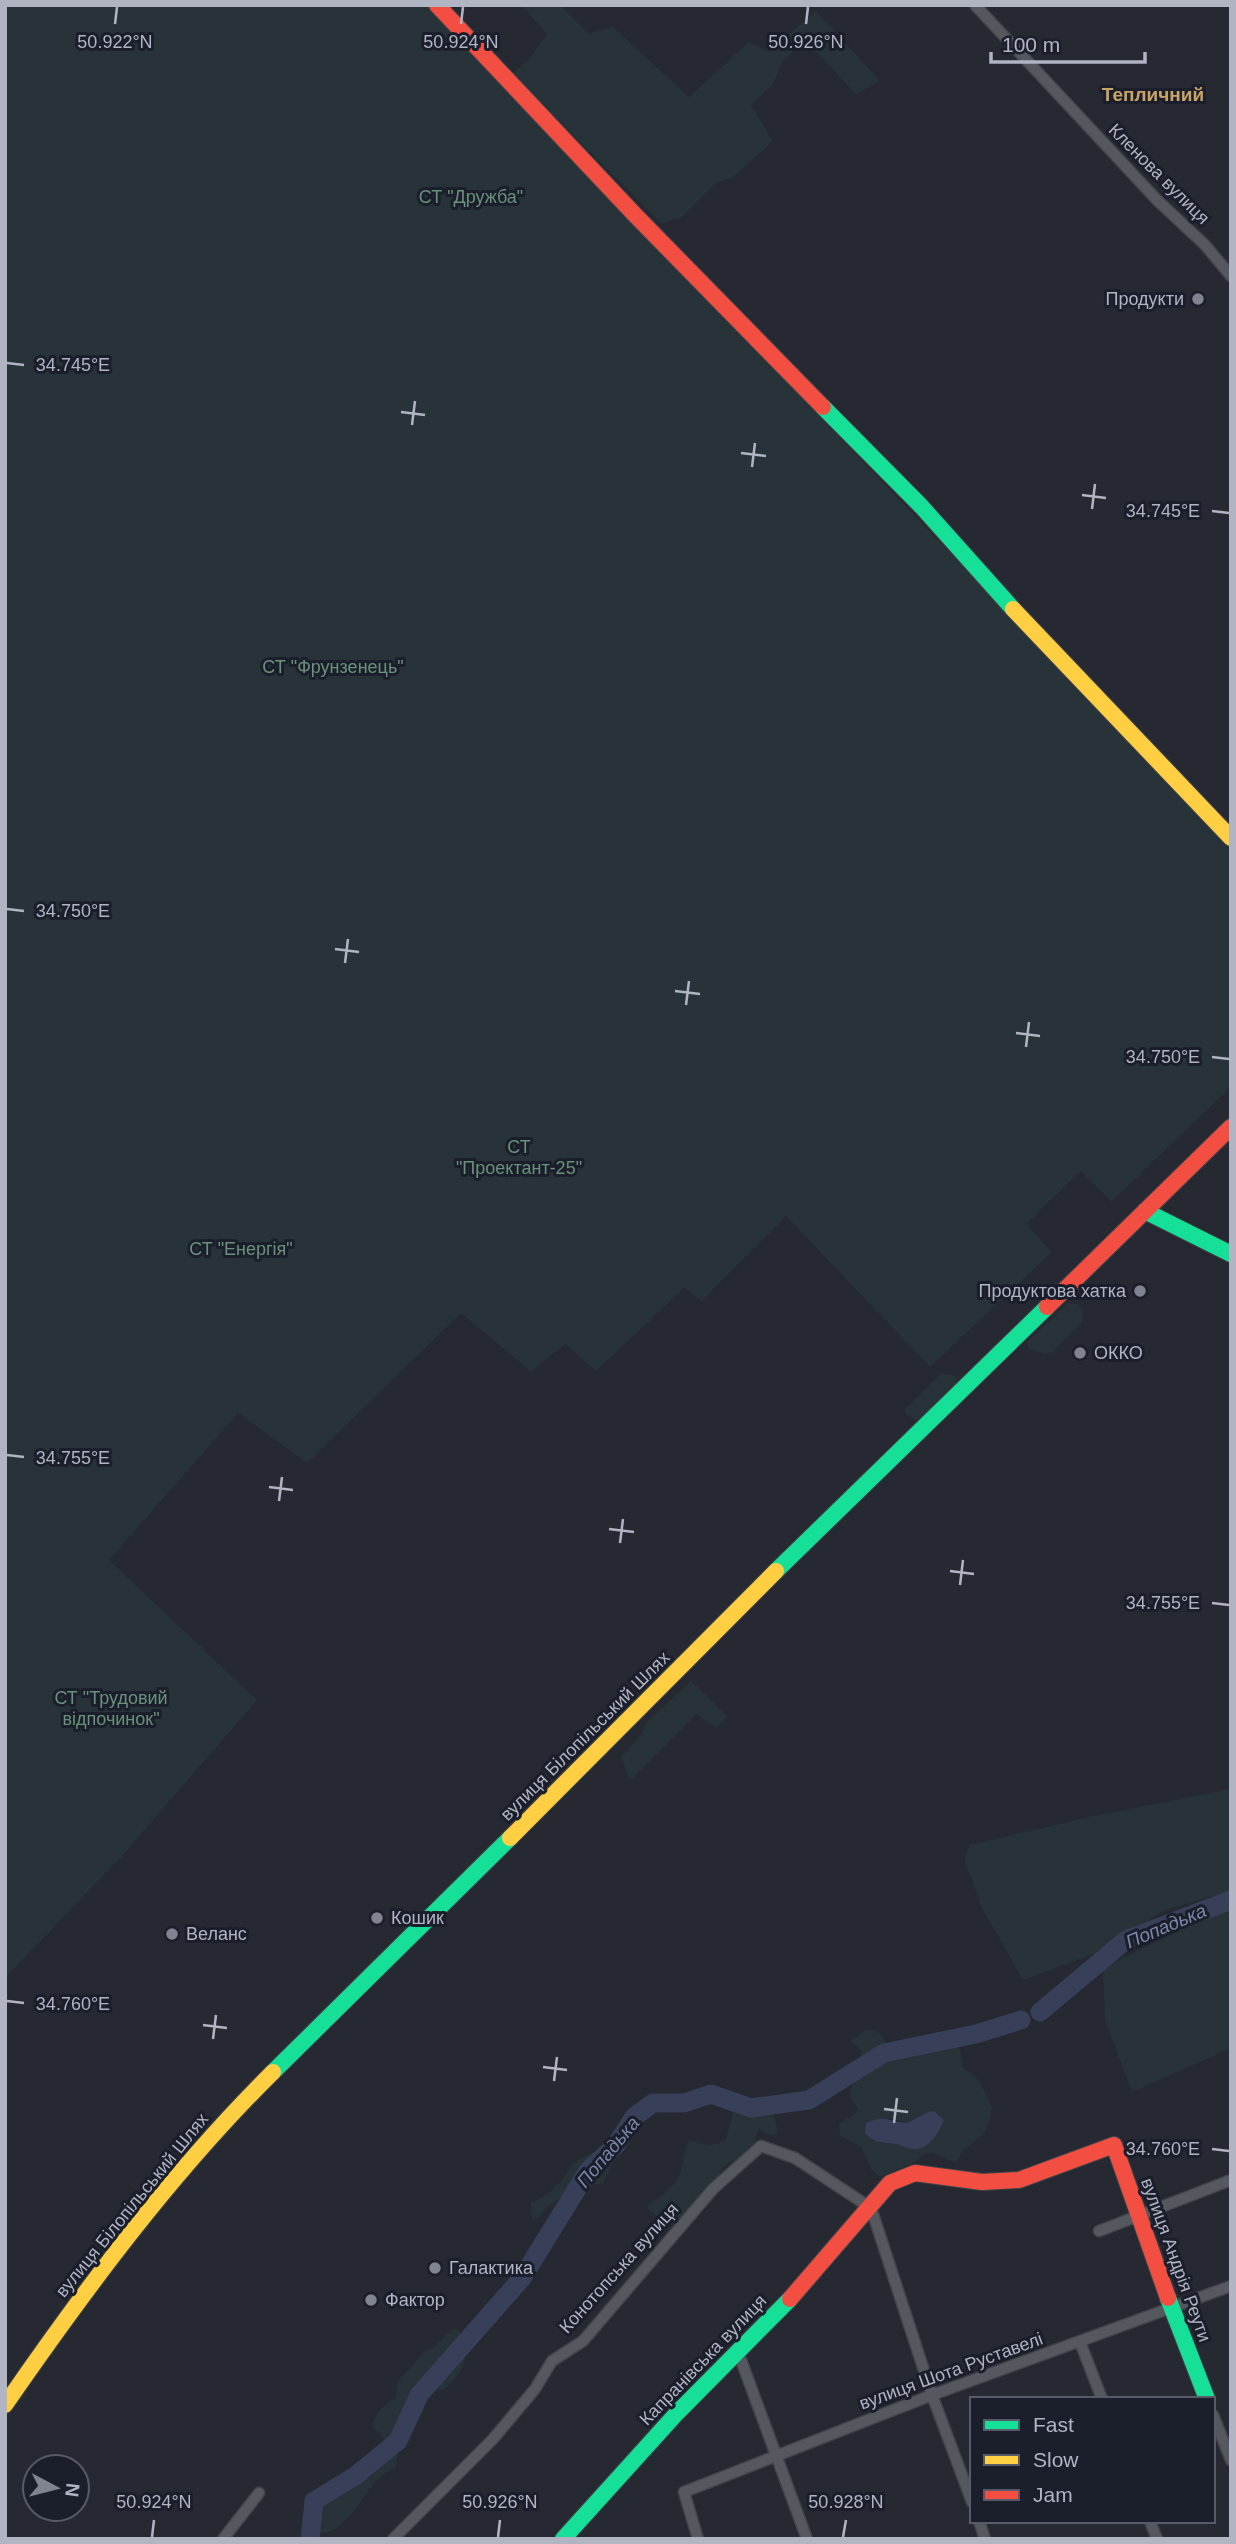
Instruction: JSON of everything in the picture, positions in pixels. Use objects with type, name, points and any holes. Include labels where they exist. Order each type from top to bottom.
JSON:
[{"type":"street","points":[[437,5],[645,225],[921,506],[989,584],[1231,838]]},
{"type":"street","name":"Кленова вулиця","points":[[975,5],[1157,200],[1205,245],[1231,276]]},
{"type":"street","name":"вулиця Білопільський Шлях","points":[[5,2405],[51,2337],[164,2192],[237,2108],[666,1684],[752,1595],[1231,1127]]},
{"type":"street","points":[[1145,1211],[1231,1254]]},
{"type":"street","name":"Конотопська вулиця","points":[[393,2539],[493,2439],[535,2389],[552,2361],[583,2341],[713,2189],[761,2146],[795,2158],[871,2208]]},
{"type":"street","name":"вулиця Андрія Реути","points":[[871,2208],[890,2183],[915,2173],[982,2182],[1019,2180],[1114,2146],[1206,2397]]},
{"type":"street","points":[[1099,2231],[1231,2180]]},
{"type":"street","points":[[871,2208],[932,2395],[970,2497]]},
{"type":"street","name":"Капранівська вулиця","points":[[562,2539],[677,2413],[807,2281],[871,2208]]},
{"type":"street","name":"вулиця Шота Руставелі","points":[[698,2539],[684,2492],[932,2395],[1231,2286]]},
{"type":"street","points":[[1080,2342],[1101,2397]]},
{"type":"street","points":[[738,2352],[807,2539]]},
{"type":"street","points":[[1215,2420],[1231,2459]]},
{"type":"street","points":[[223,2539],[259,2493]]},
{"type":"green space","name":"СТ \"Фрунзенець\"","points":[[5,5],[427,5],[1231,847],[1231,1087],[1111,1202],[1081,1171],[1026,1224],[1052,1252],[930,1367],[786,1216],[702,1301],[684,1288],[596,1371],[565,1344],[531,1372],[461,1313],[307,1463],[238,1413],[109,1560],[257,1700],[121,1857],[5,1978]]},
{"type":"green space","points":[[521,5],[560,5],[589,34],[613,27],[689,97],[749,42],[769,52],[816,11],[880,81],[856,94],[806,41],[783,60],[773,84],[751,105],[773,141],[733,177],[716,183],[681,218],[661,223],[512,74],[530,58],[547,34]]},
{"type":"green space","points":[[1068,1303],[1077,1304],[1083,1310],[1082,1322],[1052,1353],[1045,1354],[1028,1348],[1027,1342]]},
{"type":"green space","points":[[942,1373],[955,1376],[957,1383],[921,1419],[909,1417],[904,1411]]},
{"type":"green space","points":[[691,1681],[727,1717],[717,1728],[696,1714],[630,1780],[621,1757],[641,1735],[646,1723]]},
{"type":"green space","points":[[1231,1789],[1231,1891],[1165,1910],[1096,1953],[1023,1980],[982,1908],[964,1859],[970,1845],[1089,1817]]},
{"type":"green space","points":[[1231,1905],[1231,2048],[1132,2092],[1105,2020],[1103,1968]]},
{"type":"green space","points":[[865,2030],[877,2031],[897,2055],[909,2054],[929,2041],[947,2035],[960,2049],[963,2068],[978,2079],[992,2107],[989,2124],[983,2134],[963,2151],[956,2162],[932,2152],[880,2177],[871,2169],[861,2147],[840,2136],[839,2124],[858,2109],[850,2092],[862,2052],[851,2041]],"holes":[[[918,2117],[930,2143],[918,2148],[889,2144],[889,2118],[907,2123]]]},
{"type":"green space","points":[[736,2100],[754,2104],[774,2116],[778,2132],[767,2134],[759,2128],[754,2144],[745,2151],[739,2161],[733,2161],[723,2167],[718,2178],[699,2193],[695,2206],[672,2225],[649,2211],[648,2205],[667,2191],[678,2178],[689,2140],[710,2146],[726,2140]]},
{"type":"green space","points":[[632,2113],[637,2119],[631,2138],[618,2151],[603,2184],[595,2184],[580,2196],[562,2197],[546,2208],[538,2218],[532,2219],[531,2202],[552,2190],[575,2162],[604,2145],[621,2122]]},
{"type":"green space","points":[[453,2329],[459,2330],[463,2338],[464,2363],[455,2378],[442,2390],[436,2389],[432,2379],[425,2379],[420,2387],[424,2410],[398,2453],[396,2468],[381,2476],[344,2522],[325,2533],[315,2531],[321,2510],[327,2502],[371,2468],[376,2459],[375,2452],[384,2439],[372,2426],[381,2409],[396,2398],[398,2381],[425,2351],[436,2346]]},
{"type":"water","points":[[934,2111],[944,2120],[928,2144],[918,2149],[879,2142],[865,2133],[866,2123],[873,2120],[907,2123]]},
{"type":"waterway","name":"Попадька","points":[[1040,2012],[1126,1940],[1231,1900]]},
{"type":"waterway","name":"Попадька","points":[[310,2539],[314,2501],[355,2476],[398,2441],[419,2395],[522,2278],[588,2171],[616,2145],[634,2117],[653,2103],[684,2103],[711,2094],[751,2108],[809,2100],[884,2053],[976,2034],[1021,2020]]},
{"type":"traffic: fast","points":[[823,407],[921,506],[1013,609]]},
{"type":"traffic: fast","points":[[1145,1211],[1231,1254]]},
{"type":"traffic: fast","points":[[776,1571],[1047,1307]]},
{"type":"traffic: fast","points":[[273,2072],[510,1838]]},
{"type":"traffic: fast","points":[[1168,2298],[1206,2397]]},
{"type":"traffic: fast","points":[[563,2539],[677,2413],[790,2299]]},
{"type":"traffic: slow","points":[[1013,609],[1231,838]]},
{"type":"traffic: slow","points":[[510,1838],[776,1571]]},
{"type":"traffic: slow","points":[[5,2405],[67,2318],[165,2190],[273,2072]]},
{"type":"traffic: jam","points":[[437,5],[636,216],[823,407]]},
{"type":"traffic: jam","points":[[1047,1307],[1231,1127]]},
{"type":"traffic: jam","points":[[790,2299],[890,2183],[915,2173],[982,2182],[1019,2180],[1114,2145],[1168,2298]]},
{"type":"place","name":"Продукти","points":[[1198,299]]},
{"type":"place","name":"Продуктова хатка","points":[[1140,1291]]},
{"type":"place","name":"ОККО","points":[[1080,1353]]},
{"type":"place","name":"Кошик","points":[[377,1918]]},
{"type":"place","name":"Веланс","points":[[172,1934]]},
{"type":"place","name":"Галактика","points":[[435,2268]]},
{"type":"place","name":"Фактор","points":[[371,2300]]},
{"type":"district","name":"Тепличний","points":[[1153,94]]},
{"type":"park label","name":"СТ \"Дружба\"","points":[[471,197]]},
{"type":"park label","name":"СТ \"Проектант-25\"","points":[[519,1157]]},
{"type":"park label","name":"СТ \"Енергія\"","points":[[241,1249]]},
{"type":"park label","name":"СТ \"Трудовий відпочинок\"","points":[[111,1708]]}]
